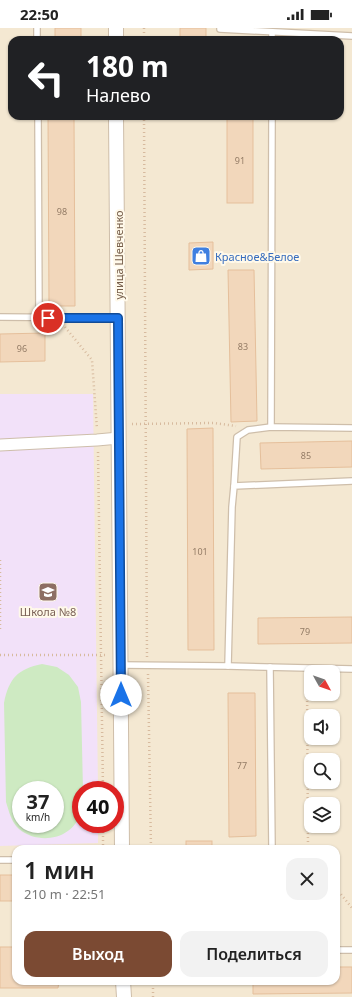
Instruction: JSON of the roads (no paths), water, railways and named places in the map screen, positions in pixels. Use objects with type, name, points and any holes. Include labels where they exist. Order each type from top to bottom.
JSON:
[{"type":"street","name":"улица Шевченко","points":[[116,120],[119,431],[118,660],[122,845]]},
{"type":"street","points":[[0,445],[97,440],[119,431]]},
{"type":"street","points":[[123,985],[124,997]]},
{"type":"lane","points":[[220,28],[352,36]]},
{"type":"lane","points":[[38,120],[39,318]]},
{"type":"lane","points":[[271,427],[272,120]]},
{"type":"lane","points":[[0,317],[118,318]]},
{"type":"lane","points":[[228,666],[232,507],[237,437],[248,430],[271,427],[352,428]]},
{"type":"lane","points":[[234,486],[352,481]]},
{"type":"lane","points":[[118,660],[148,665],[352,669]]},
{"type":"lane","points":[[270,667],[272,845]]},
{"type":"lane","points":[[0,860],[12,860]]},
{"type":"lane","points":[[340,950],[352,950]]},
{"type":"place","name":"Красное&Белое","points":[[201,256]]},
{"type":"place","name":"Школа №8","points":[[48,592]]}]
